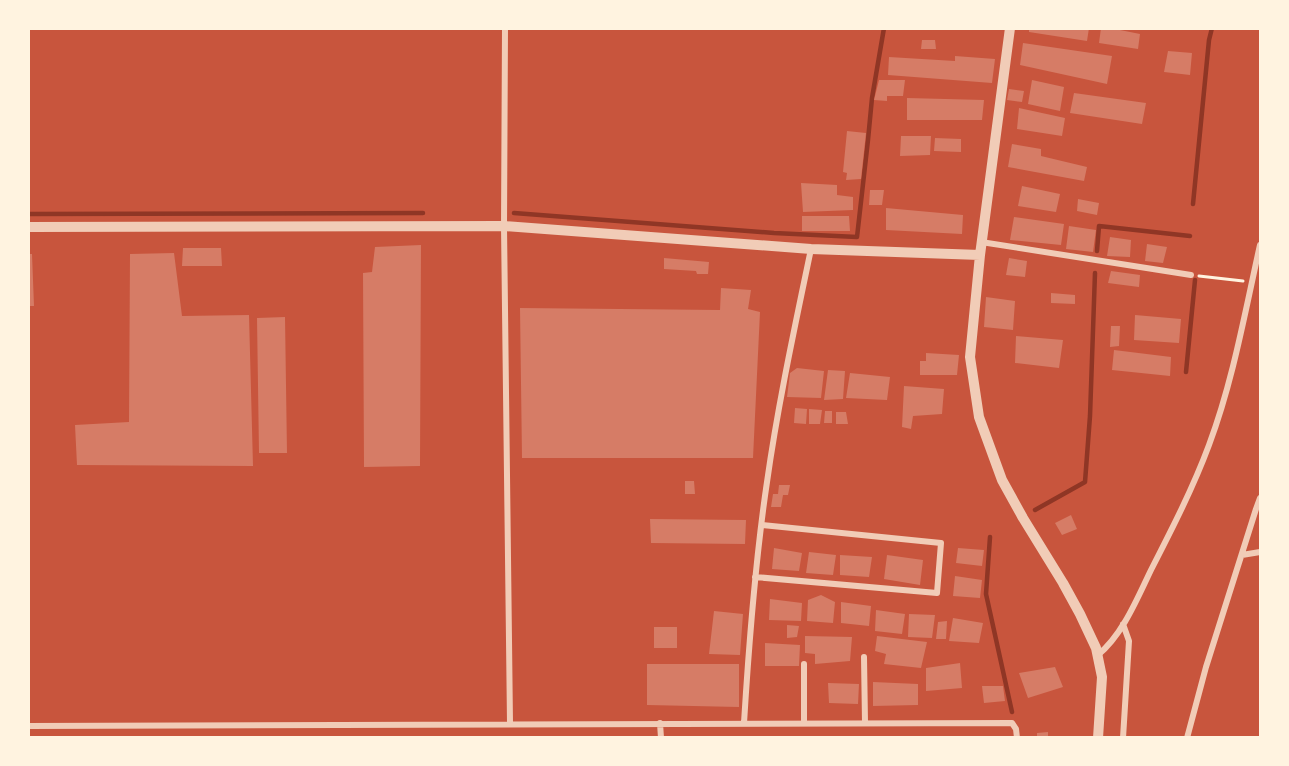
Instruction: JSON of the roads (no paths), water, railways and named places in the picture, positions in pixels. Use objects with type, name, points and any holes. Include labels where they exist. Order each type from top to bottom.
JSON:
[{"type":"street","points":[[505,28],[504,226],[510,723]]},
{"type":"street","points":[[1010,28],[981,242],[970,357],[979,417],[1002,480],[1080,614],[1096,648],[1102,677],[1098,738]]},
{"type":"street","points":[[28,226],[504,226],[811,249],[980,255]]},
{"type":"street","points":[[981,242],[1191,275]]},
{"type":"street","points":[[1097,655],[1109,643],[1131,611],[1183,507],[1209,445],[1227,390],[1260,245]]},
{"type":"street","points":[[744,723],[751,613],[767,481],[789,350],[811,249]]},
{"type":"street","points":[[1187,738],[1206,667],[1260,498]]},
{"type":"street","points":[[755,577],[937,593],[941,543],[762,525]]},
{"type":"street","points":[[1242,555],[1260,552]]},
{"type":"street","points":[[1123,624],[1129,641],[1123,738]]},
{"type":"street","points":[[864,657],[865,723]]},
{"type":"street","points":[[804,664],[804,723]]},
{"type":"street","points":[[660,723],[661,738]]},
{"type":"street","points":[[28,726],[1012,723],[1017,729],[1017,738]]},
{"type":"waterway","points":[[514,213],[774,233],[857,237],[872,98],[884,28]]},
{"type":"waterway","points":[[1193,204],[1212,28]]},
{"type":"waterway","points":[[28,214],[423,213]]},
{"type":"waterway","points":[[1097,251],[1099,226],[1190,236]]},
{"type":"waterway","points":[[1035,510],[1085,482],[1090,416],[1095,273]]},
{"type":"waterway","points":[[1186,372],[1195,280]]},
{"type":"waterway","points":[[990,537],[986,594],[1012,712]]}]
